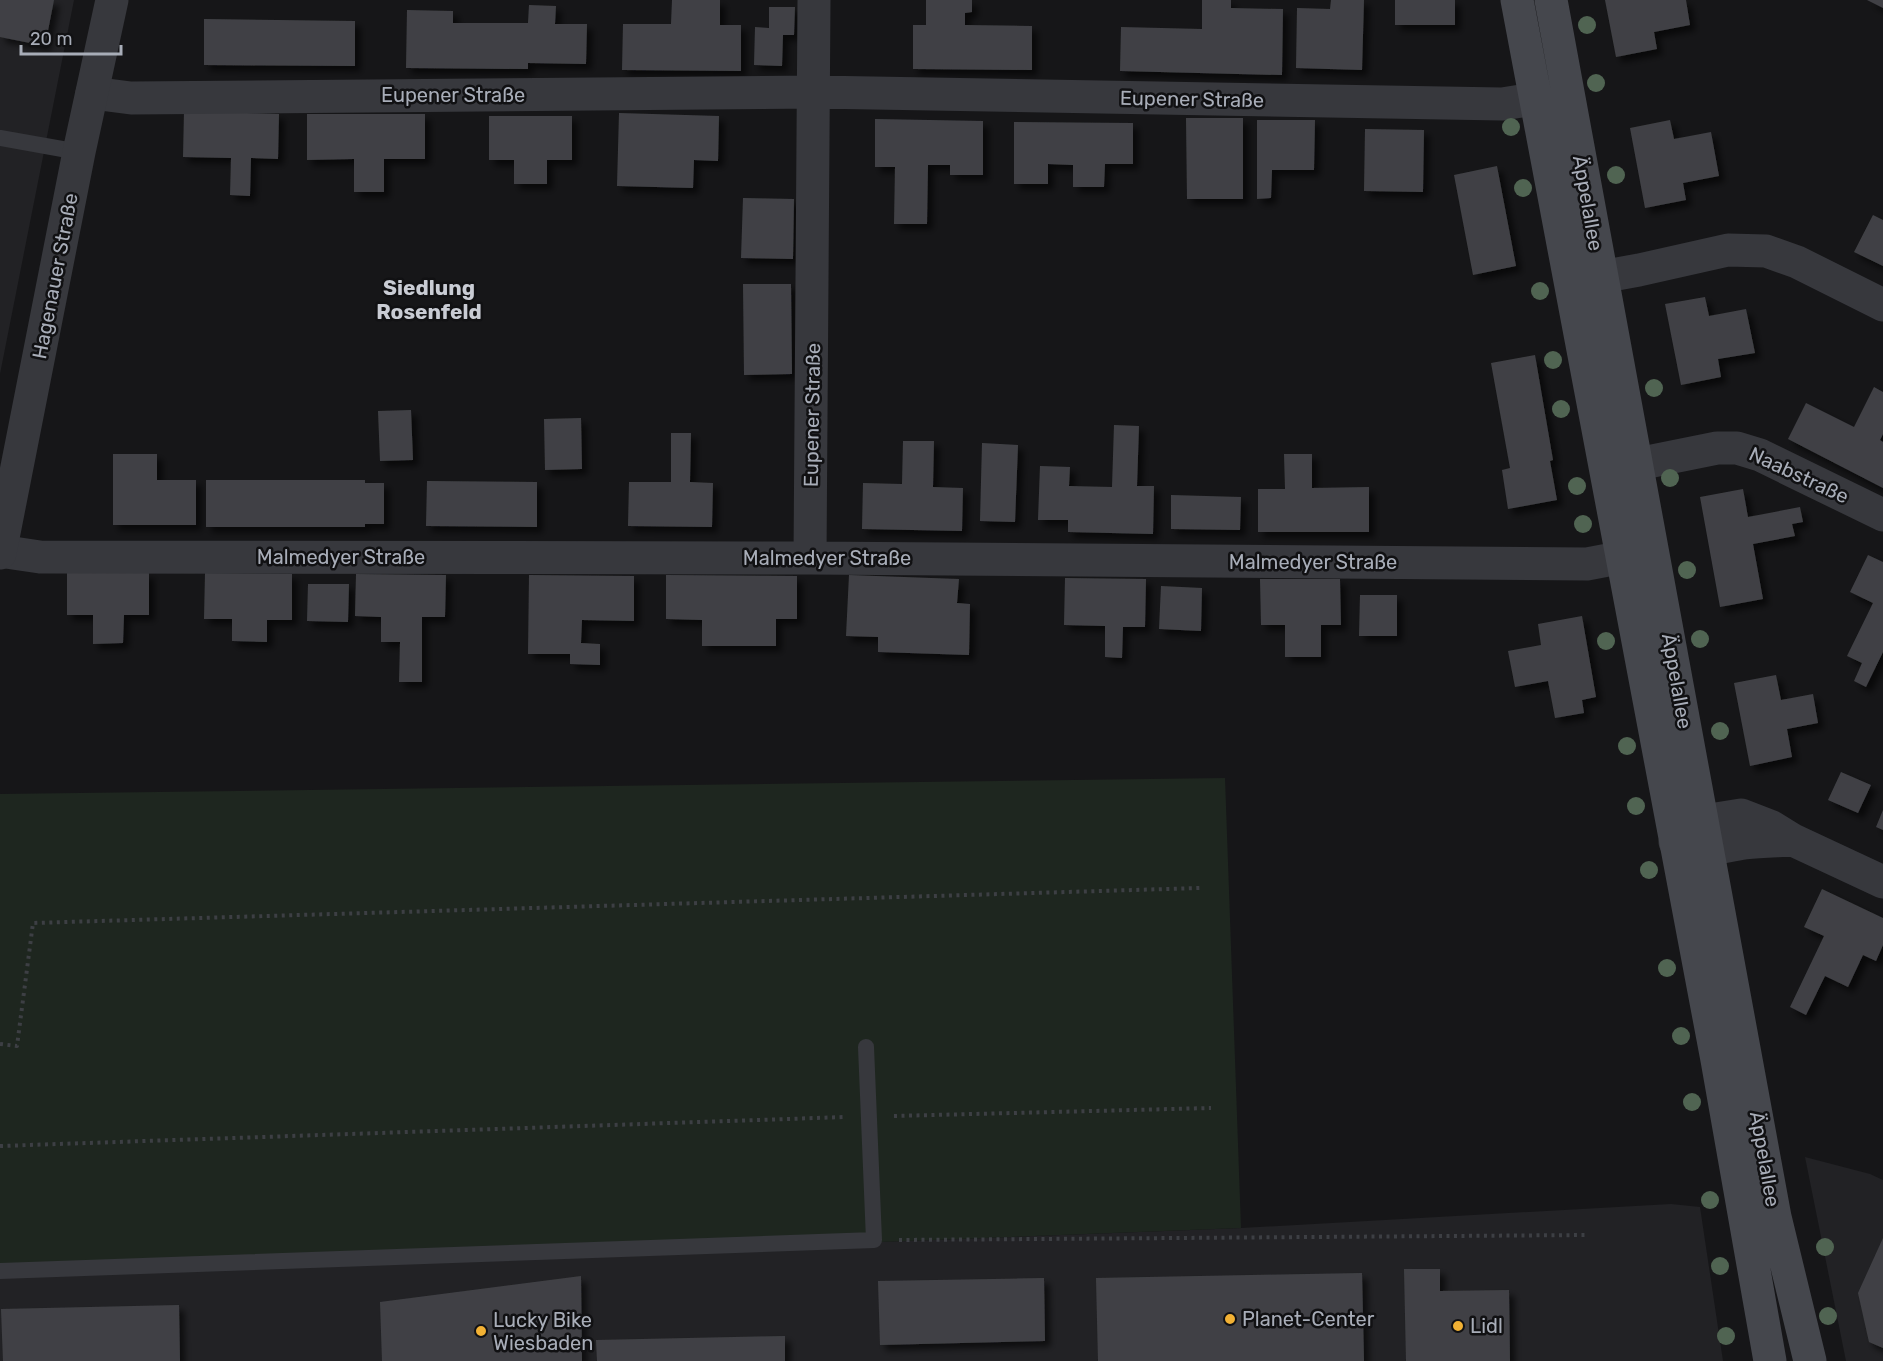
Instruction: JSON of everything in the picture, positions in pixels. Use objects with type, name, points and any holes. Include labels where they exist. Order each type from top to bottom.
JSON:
[{"type":"main road","name":"Äppelallee","points":[[1517,0],[1536,99],[1586,280],[1621,467],[1637,554],[1675,842],[1717,1060],[1770,1361]]},
{"type":"main road","name":"Äppelallee","points":[[1551,0],[1568,93],[1586,280]]},
{"type":"main road","name":"Äppelallee","points":[[1637,554],[1705,835],[1779,1236],[1810,1361]]},
{"type":"street","name":"Hagenauer Straße","points":[[0,552],[10,445],[80,152],[112,0]]},
{"type":"street","name":"Eupener Straße","points":[[810,558],[814,0]]},
{"type":"street","name":"Eupener Straße","points":[[92,93],[131,98],[815,92],[1502,104],[1568,93]]},
{"type":"street","points":[[1586,280],[1728,250],[1766,251],[1797,262],[1883,305]]},
{"type":"street","name":"Naabstraße","points":[[1621,467],[1717,448],[1737,448],[1760,455],[1883,515]]},
{"type":"street","name":"Malmedyer Straße","points":[[0,552],[40,557],[810,558],[1587,564],[1637,554]]},
{"type":"street","points":[[1675,842],[1688,848],[1705,835],[1745,843],[1793,840],[1883,882]]},
{"type":"lane","points":[[0,138],[80,152]]},
{"type":"lane","points":[[0,1271],[874,1240],[866,1047]]},
{"type":"path","points":[[0,1044],[17,1046],[33,923],[1200,888]]},
{"type":"path","points":[[0,1146],[869,1116],[1211,1108]]},
{"type":"path","points":[[874,1240],[1588,1235]]},
{"type":"shaded area","points":[[0,0],[74,0],[0,374]]},
{"type":"shaded area","points":[[1225,778],[1241,1228],[0,1276],[0,794]]},
{"type":"shaded area","points":[[1805,1157],[1870,1174],[1883,1180],[1883,1361],[1846,1361]]},
{"type":"shaded area","points":[[1671,1204],[1700,1207],[1723,1361],[0,1361],[0,1276],[1241,1228]]},
{"type":"building","points":[[0,0],[54,0],[45,46],[0,37]]},
{"type":"building","points":[[672,0],[720,0],[720,25],[741,25],[741,71],[622,70],[623,24],[671,24]]},
{"type":"building","points":[[926,0],[972,0],[972,12],[965,13],[965,25],[1032,26],[1032,70],[913,69],[913,25],[926,25]]},
{"type":"building","points":[[1202,0],[1231,0],[1231,8],[1283,9],[1282,75],[1120,71],[1121,27],[1202,29]]},
{"type":"building","points":[[1331,0],[1364,0],[1362,70],[1296,68],[1297,8],[1330,9]]},
{"type":"building","points":[[1395,0],[1455,0],[1455,25],[1395,25]]},
{"type":"building","points":[[1605,0],[1686,0],[1690,25],[1654,32],[1657,49],[1616,57]]},
{"type":"building","points":[[1867,0],[1883,0],[1883,8]]},
{"type":"building","points":[[529,5],[556,6],[555,24],[587,24],[586,64],[528,63],[528,69],[406,68],[407,10],[453,11],[453,23],[528,23]]},
{"type":"building","points":[[769,7],[795,7],[794,35],[783,35],[782,66],[754,65],[755,27],[769,28]]},
{"type":"building","points":[[204,19],[355,21],[355,66],[204,65]]},
{"type":"building","points":[[184,111],[279,114],[278,159],[251,158],[250,196],[230,195],[231,158],[183,157]]},
{"type":"building","points":[[619,113],[719,116],[718,161],[694,160],[693,188],[617,186]]},
{"type":"building","points":[[307,114],[425,114],[425,159],[384,159],[384,192],[354,192],[354,159],[307,160]]},
{"type":"building","points":[[489,116],[572,116],[572,160],[547,160],[547,184],[514,184],[514,160],[489,160]]},
{"type":"building","points":[[1186,118],[1243,118],[1243,199],[1187,199]]},
{"type":"building","points":[[875,119],[983,121],[983,175],[950,175],[950,165],[928,165],[927,224],[894,224],[895,167],[875,167]]},
{"type":"building","points":[[1257,120],[1315,120],[1314,170],[1272,170],[1271,198],[1257,199]]},
{"type":"building","points":[[1670,120],[1674,139],[1711,132],[1719,176],[1683,183],[1686,200],[1645,208],[1630,128]]},
{"type":"building","points":[[1014,122],[1133,123],[1133,164],[1105,164],[1104,187],[1073,187],[1073,165],[1048,164],[1048,184],[1014,184]]},
{"type":"building","points":[[1365,129],[1424,130],[1423,192],[1364,191]]},
{"type":"building","points":[[1497,166],[1516,266],[1473,275],[1454,175]]},
{"type":"building","points":[[743,198],[794,199],[793,259],[741,258]]},
{"type":"building","points":[[1873,215],[1883,220],[1883,266],[1854,252]]},
{"type":"building","points":[[743,284],[791,284],[792,374],[744,375]]},
{"type":"building","points":[[1705,297],[1709,316],[1746,309],[1755,353],[1718,359],[1721,377],[1681,385],[1665,304]]},
{"type":"building","points":[[1535,355],[1553,460],[1550,461],[1557,500],[1508,509],[1502,470],[1510,468],[1491,363]]},
{"type":"building","points":[[1874,387],[1883,392],[1883,434],[1880,440],[1883,442],[1883,488],[1788,439],[1806,403],[1854,427]]},
{"type":"building","points":[[411,410],[413,460],[380,461],[378,411]]},
{"type":"building","points":[[581,418],[582,469],[545,470],[544,419]]},
{"type":"building","points":[[1114,425],[1139,426],[1137,486],[1154,486],[1153,534],[1068,532],[1068,520],[1038,520],[1040,466],[1070,467],[1069,486],[1112,487]]},
{"type":"building","points":[[671,433],[691,433],[690,482],[713,483],[712,527],[628,526],[629,482],[671,482]]},
{"type":"building","points":[[903,441],[934,441],[933,487],[963,488],[962,531],[862,529],[863,483],[902,484]]},
{"type":"building","points":[[982,443],[1018,445],[1015,522],[980,521]]},
{"type":"building","points":[[113,454],[157,454],[157,480],[196,480],[196,525],[113,525]]},
{"type":"building","points":[[1284,454],[1312,454],[1312,488],[1369,487],[1369,532],[1258,532],[1258,489],[1285,489]]},
{"type":"building","points":[[206,480],[365,480],[365,483],[384,483],[384,524],[365,524],[365,527],[206,527]]},
{"type":"building","points":[[427,481],[537,482],[537,527],[426,526]]},
{"type":"building","points":[[1743,489],[1748,517],[1800,507],[1803,522],[1792,524],[1795,536],[1753,544],[1763,599],[1720,607],[1700,497]]},
{"type":"building","points":[[1171,495],[1241,497],[1240,530],[1171,529]]},
{"type":"building","points":[[1868,555],[1883,562],[1883,652],[1866,687],[1854,681],[1862,663],[1847,656],[1873,603],[1850,592]]},
{"type":"building","points":[[67,573],[149,573],[149,615],[124,615],[123,643],[93,644],[93,615],[67,615]]},
{"type":"building","points":[[205,573],[292,574],[292,620],[267,620],[267,642],[232,641],[232,619],[204,619]]},
{"type":"building","points":[[356,574],[446,575],[445,617],[422,617],[422,682],[399,682],[400,642],[381,642],[381,617],[355,616]]},
{"type":"building","points":[[529,575],[634,576],[634,621],[582,620],[581,643],[600,644],[600,665],[570,664],[570,654],[528,654]]},
{"type":"building","points":[[666,575],[797,576],[797,619],[776,619],[776,646],[702,646],[702,620],[666,619]]},
{"type":"building","points":[[849,575],[959,579],[957,603],[970,604],[969,655],[878,652],[878,637],[846,636]]},
{"type":"building","points":[[1065,578],[1146,579],[1145,627],[1123,627],[1122,658],[1105,657],[1105,626],[1064,625]]},
{"type":"building","points":[[1260,579],[1340,579],[1341,625],[1321,625],[1321,657],[1285,657],[1285,625],[1261,625]]},
{"type":"building","points":[[308,584],[349,584],[348,622],[307,621]]},
{"type":"building","points":[[1161,586],[1202,588],[1201,631],[1159,629]]},
{"type":"building","points":[[1360,595],[1397,595],[1397,636],[1359,636]]},
{"type":"building","points":[[1582,616],[1596,697],[1582,700],[1584,713],[1555,718],[1548,681],[1515,687],[1508,651],[1541,645],[1538,624]]},
{"type":"building","points":[[1776,675],[1781,700],[1813,694],[1818,723],[1787,729],[1792,757],[1750,766],[1734,683]]},
{"type":"building","points":[[1841,772],[1871,785],[1858,813],[1828,800]]},
{"type":"building","points":[[1883,810],[1883,830],[1876,827]]},
{"type":"building","points":[[1822,889],[1883,918],[1883,945],[1876,961],[1863,955],[1848,987],[1825,976],[1806,1015],[1790,1007],[1824,936],[1804,927]]},
{"type":"building","points":[[1883,1238],[1883,1348],[1869,1342],[1858,1293]]},
{"type":"building","name":"Lidl","points":[[1404,1269],[1440,1269],[1440,1291],[1509,1290],[1510,1361],[1406,1361]]},
{"type":"building","name":"Planet-Center","points":[[1362,1273],[1364,1361],[1098,1361],[1096,1278]]},
{"type":"building","name":"Lucky Bike Wiesbaden","points":[[581,1276],[582,1361],[382,1361],[380,1302]]},
{"type":"building","points":[[1044,1278],[1045,1341],[880,1345],[878,1281]]},
{"type":"building","points":[[179,1305],[180,1361],[3,1361],[1,1309]]},
{"type":"building","points":[[785,1336],[785,1361],[597,1361],[596,1340]]},
{"type":"place","name":"Planet-Center","points":[[1230,1319]]},
{"type":"place","name":"Lidl","points":[[1458,1326]]},
{"type":"place","name":"Lucky Bike Wiesbaden","points":[[481,1331]]},
{"type":"district","name":"Siedlung Rosenfeld","points":[[429,299]]}]
